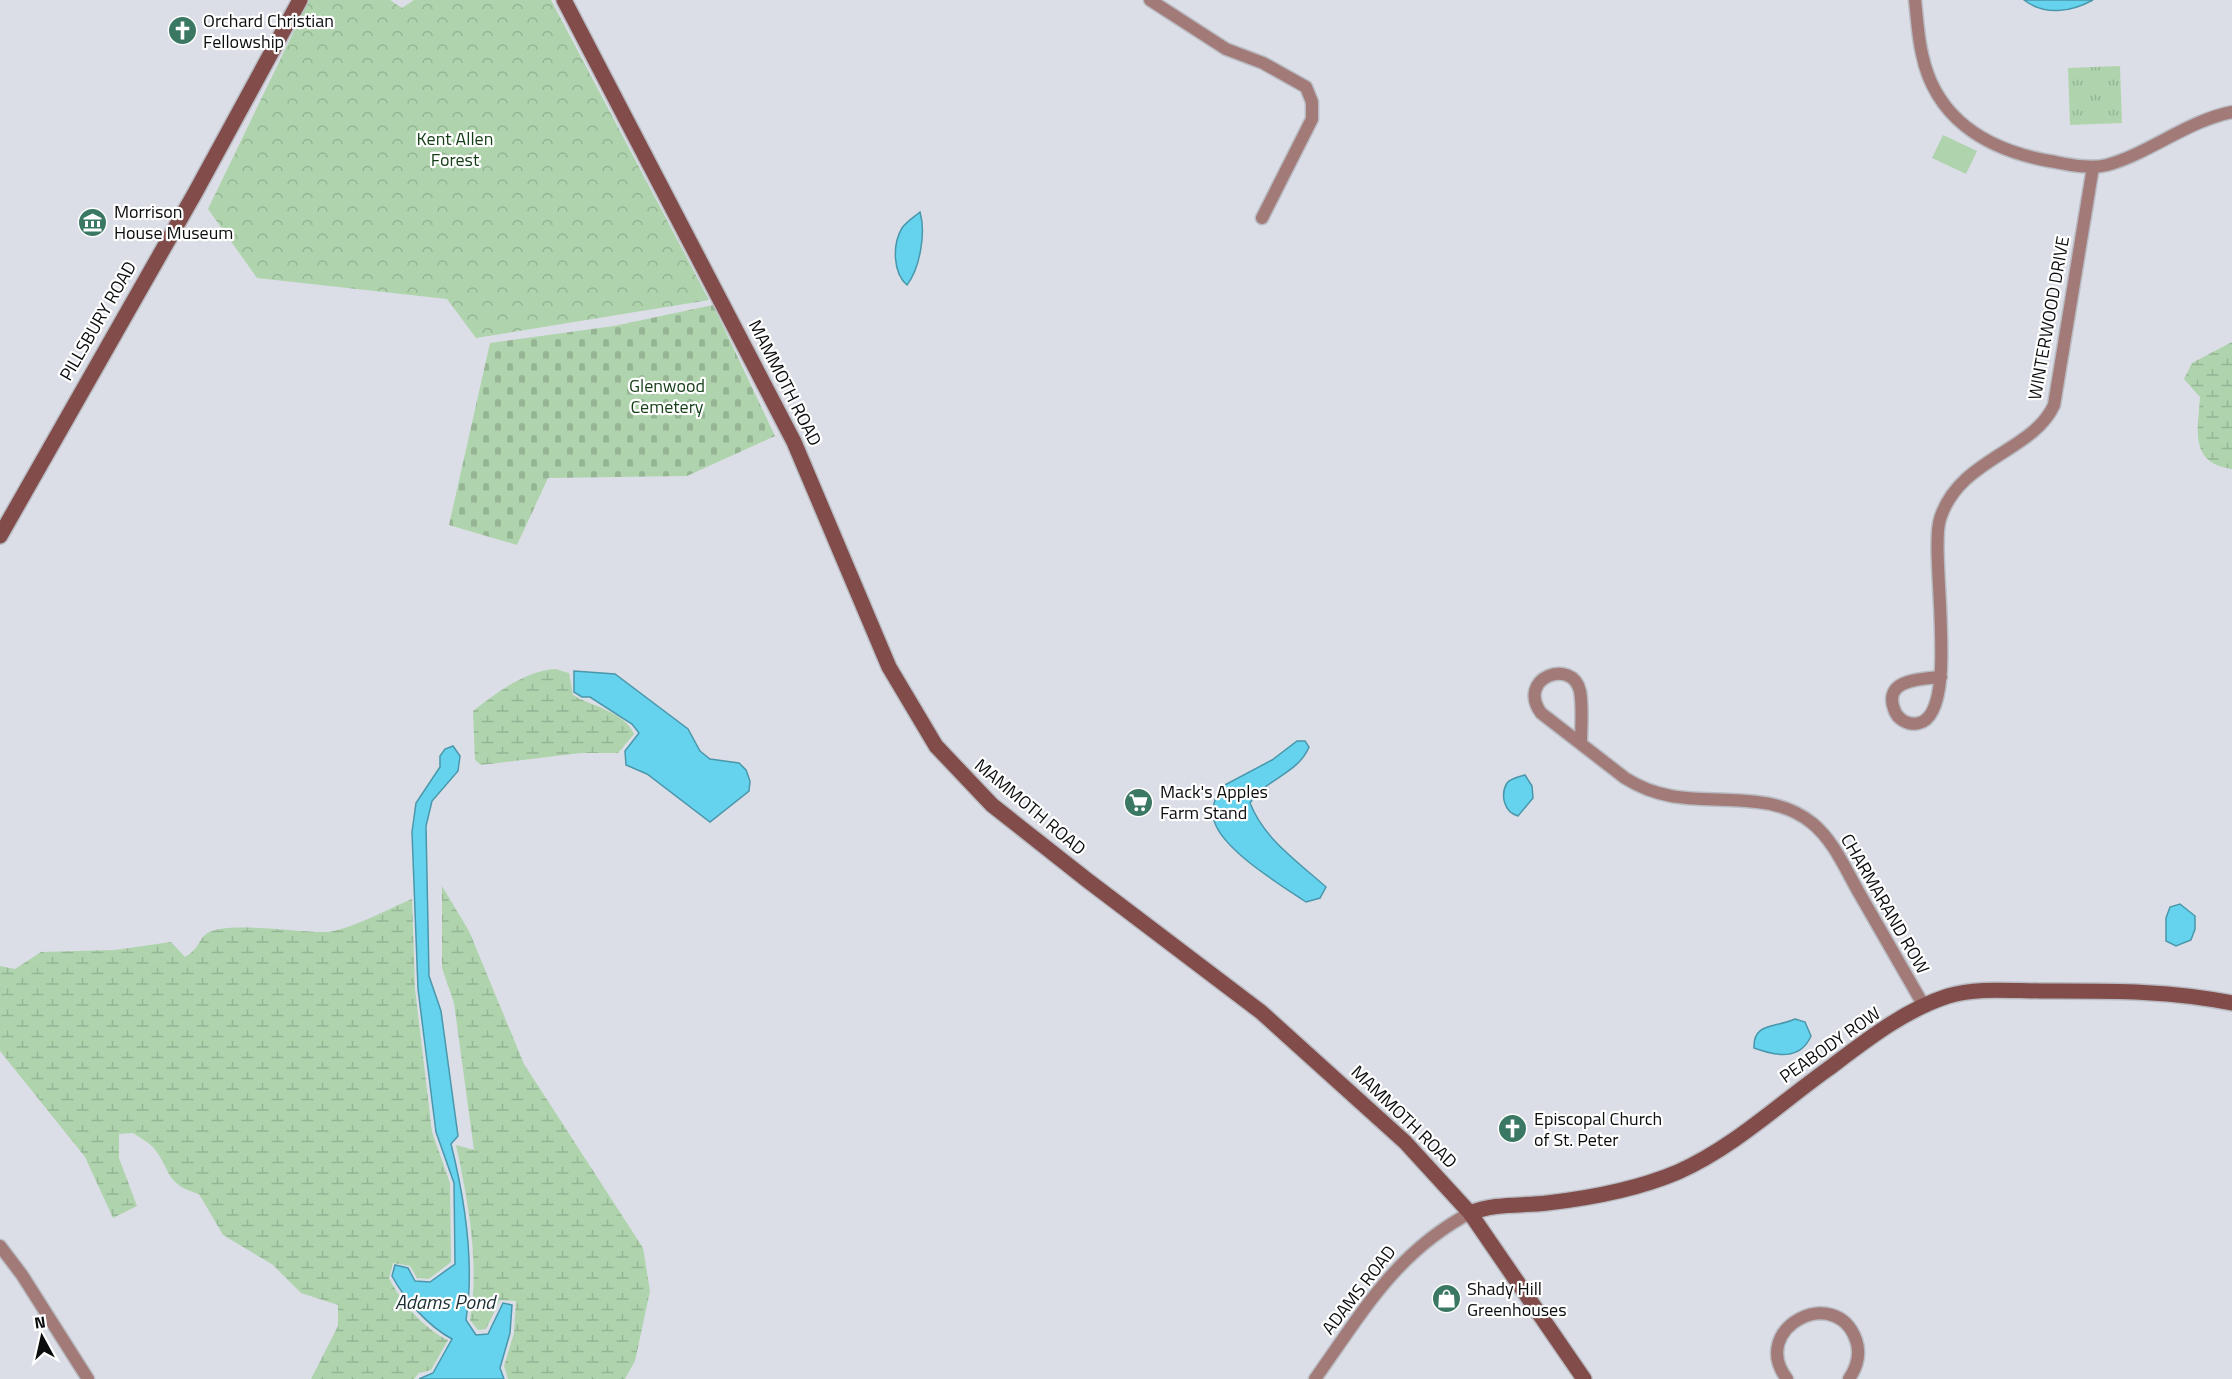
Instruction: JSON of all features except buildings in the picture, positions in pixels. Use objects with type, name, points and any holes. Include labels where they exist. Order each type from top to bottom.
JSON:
[{"type":"main road","name":"PILLSBURY ROAD","points":[[0,536],[195,194],[300,0]]},
{"type":"main road","name":"MAMMOTH ROAD","points":[[564,0],[794,442],[889,667],[936,746],[992,805],[1204,966],[1298,1043],[1420,1157],[1470,1213],[1584,1379]]},
{"type":"main road","name":"PEABODY ROW","points":[[1470,1213],[1494,1206],[1547,1203],[1596,1195],[1644,1184],[1679,1172],[1735,1138],[1867,1040],[1924,1006],[1948,996],[1995,990],[2142,991],[2191,995],[2232,1003]]},
{"type":"street","points":[[1149,0],[1226,49],[1263,63],[1306,87],[1312,102],[1312,119],[1262,218]]},
{"type":"street","points":[[1915,0],[1922,54],[1930,80],[1940,101],[1972,133],[2003,150],[2093,167],[2115,162],[2188,128],[2232,112]]},
{"type":"street","name":"WINTERWOOD DRIVE","points":[[1941,678],[1915,680],[1900,685],[1893,697],[1895,712],[1899,718],[1913,724],[1928,719],[1935,709],[1941,678],[1937,547],[1939,521],[1949,498],[1965,479],[2023,438],[2050,413],[2059,378],[2093,167]]},
{"type":"street","name":"CHARMARAND ROW","points":[[1581,743],[1580,697],[1576,683],[1564,674],[1548,675],[1537,685],[1535,700],[1537,706],[1581,743],[1625,778],[1648,791],[1676,798],[1771,804],[1793,810],[1813,824],[1836,853],[1924,1006]]},
{"type":"street","name":"ADAMS ROAD","points":[[1315,1379],[1396,1267],[1426,1241],[1470,1213]]},
{"type":"street","points":[[0,1246],[22,1275],[88,1379]]},
{"type":"street","points":[[1787,1379],[1779,1362],[1780,1340],[1794,1321],[1815,1313],[1838,1318],[1854,1335],[1858,1359],[1849,1379]]},
{"type":"green space","name":"Kent Allen Forest","points":[[309,0],[390,0],[402,8],[414,0],[551,0],[709,300],[476,338],[447,299],[257,278],[208,209]]},
{"type":"green space","points":[[2120,66],[2122,123],[2070,125],[2068,68]]},
{"type":"green space","points":[[1943,135],[1977,151],[1966,174],[1932,158]]},
{"type":"green space","name":"Glenwood Cemetery","points":[[713,305],[775,436],[687,476],[548,478],[517,545],[449,525],[490,343],[614,326]]},
{"type":"green space","points":[[2232,342],[2232,469],[2218,466],[2202,452],[2198,433],[2200,397],[2184,379],[2192,363]]},
{"type":"green space","points":[[555,669],[569,673],[573,695],[623,720],[634,734],[618,753],[581,753],[481,765],[475,760],[473,711],[501,690],[522,679],[532,674]]},
{"type":"green space","points":[[442,886],[469,931],[524,1064],[643,1248],[650,1291],[635,1361],[625,1379],[508,1379],[504,1366],[514,1333],[516,1301],[500,1300],[486,1329],[478,1330],[470,1320],[474,1276],[473,1254],[465,1188],[456,1145],[474,1150],[454,1003],[442,968]]},
{"type":"green space","points":[[412,899],[415,989],[432,1132],[450,1183],[451,1262],[429,1279],[417,1278],[410,1266],[393,1263],[389,1278],[414,1314],[430,1329],[448,1340],[431,1370],[419,1373],[414,1379],[311,1379],[338,1326],[338,1305],[301,1293],[273,1265],[223,1235],[199,1194],[174,1181],[153,1147],[133,1133],[119,1134],[119,1158],[137,1206],[113,1218],[85,1157],[0,1051],[0,966],[15,969],[41,952],[115,950],[171,942],[185,957],[193,951],[206,934],[215,930],[245,927],[326,932],[357,923]]},
{"type":"water","points":[[2024,0],[2093,0],[2076,7],[2049,10]]},
{"type":"water","points":[[920,212],[921,250],[912,278],[907,285],[899,273],[895,250],[904,226]]},
{"type":"water","points":[[574,671],[615,674],[688,729],[700,751],[710,759],[739,763],[746,770],[750,781],[749,791],[710,822],[647,774],[626,765],[625,751],[639,733],[632,724],[590,697],[582,697],[574,692]]},
{"type":"water","points":[[1297,741],[1305,741],[1309,747],[1304,756],[1297,764],[1264,788],[1250,803],[1256,816],[1273,839],[1326,887],[1320,898],[1306,902],[1237,852],[1217,827],[1213,815],[1219,788],[1272,760]]},
{"type":"water","name":"Adams Pond","points":[[453,746],[460,756],[458,771],[432,801],[426,826],[429,976],[441,1011],[458,1136],[451,1144],[461,1187],[469,1254],[469,1298],[466,1320],[476,1335],[488,1334],[503,1303],[512,1305],[510,1333],[500,1368],[504,1379],[419,1379],[433,1373],[452,1339],[418,1312],[392,1276],[395,1265],[408,1268],[415,1281],[430,1282],[455,1264],[454,1183],[436,1132],[418,989],[412,832],[416,803],[440,767],[440,756],[445,749]]},
{"type":"water","points":[[1525,775],[1532,786],[1533,798],[1518,816],[1509,811],[1504,793],[1509,781]]},
{"type":"water","points":[[2180,904],[2195,916],[2195,929],[2191,940],[2176,946],[2166,941],[2166,918],[2170,907]]},
{"type":"water","points":[[1795,1019],[1805,1022],[1811,1036],[1801,1050],[1779,1054],[1754,1048],[1757,1034],[1762,1030]]},
{"type":"place","name":"Orchard Christian Fellowship","points":[[182,31]]},
{"type":"place","name":"Morrison House Museum","points":[[93,222]]},
{"type":"place","name":"Mack's Apples Farm Stand","points":[[1139,802]]},
{"type":"place","name":"Episcopal Church of St. Peter","points":[[1513,1129]]},
{"type":"place","name":"Shady Hill Greenhouses","points":[[1446,1299]]}]
